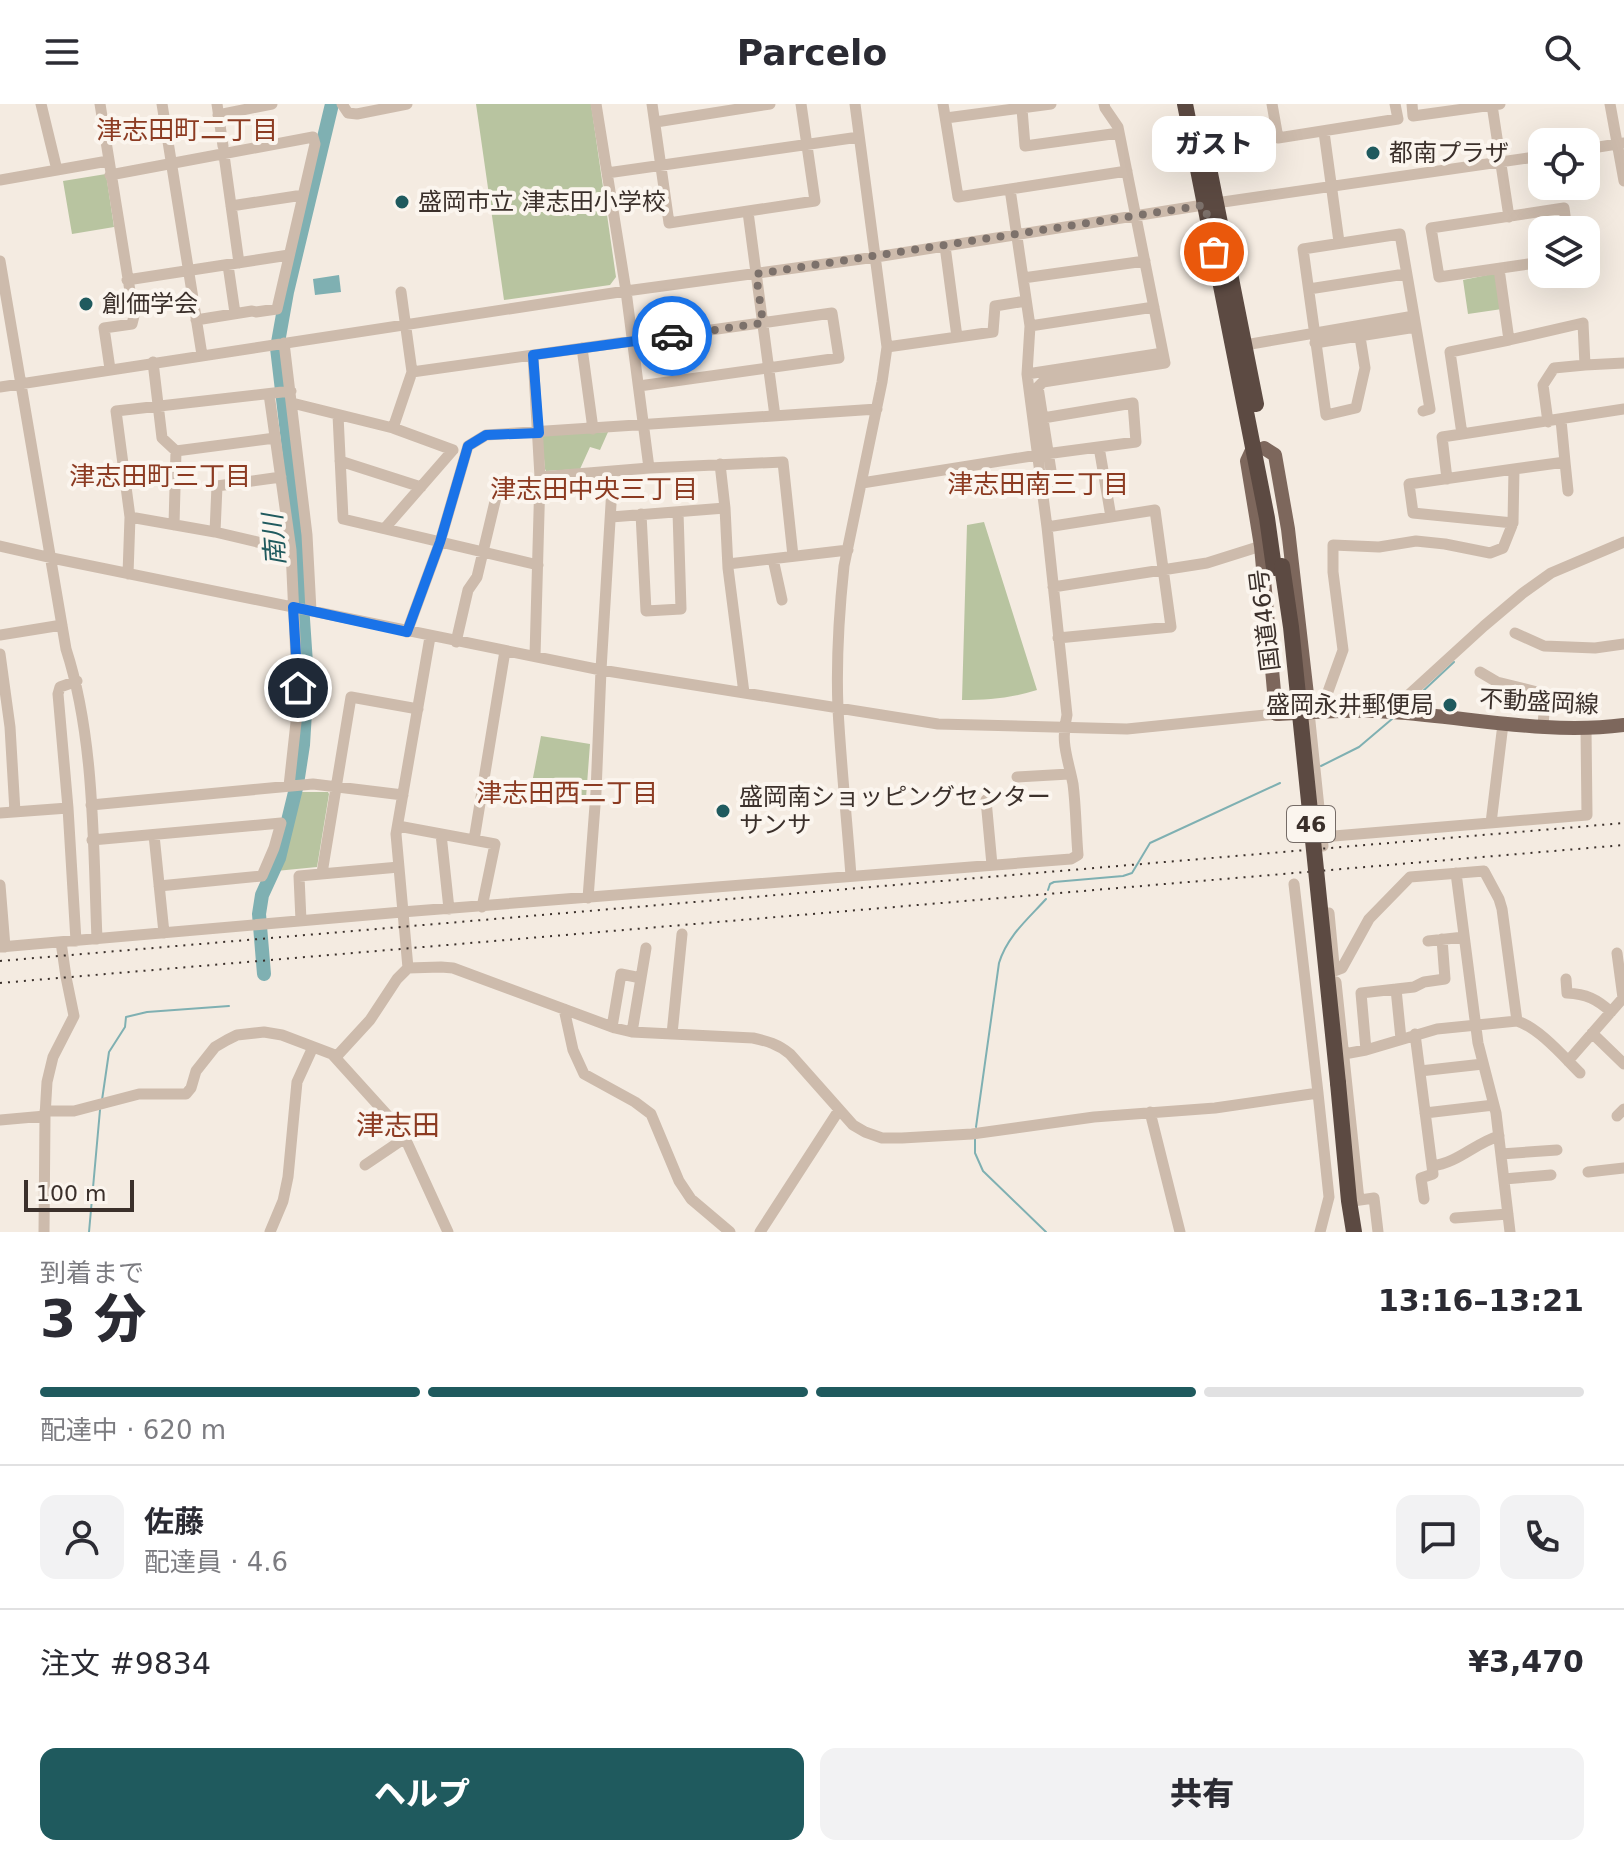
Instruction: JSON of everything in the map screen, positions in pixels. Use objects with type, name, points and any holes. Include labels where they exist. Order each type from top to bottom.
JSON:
[{"type":"highway","name":"国道46号","points":[[1185,104],[1245,345],[1278,567],[1291,627],[1328,1087],[1354,1232]]},
{"type":"highway","name":"国道46号","points":[[1196,104],[1210,204],[1259,447]]},
{"type":"highway","name":"国道46号","points":[[1342,1232],[1349,1200]]},
{"type":"main road","points":[[1276,714],[1261,546],[1247,461],[1259,447],[1275,455],[1315,712]]},
{"type":"main road","name":"不動盛岡線","points":[[1276,714],[1397,712],[1543,728],[1586,729],[1624,725]]},
{"type":"street","points":[[41,104],[57,170]]},
{"type":"street","points":[[100,104],[134,316],[132,324],[104,328],[110,369]]},
{"type":"street","points":[[162,104],[202,355]]},
{"type":"street","points":[[235,313],[231,206],[217,110],[272,104]]},
{"type":"street","points":[[342,104],[348,113],[357,114],[407,104]]},
{"type":"street","points":[[596,104],[626,291],[649,468]]},
{"type":"street","points":[[652,104],[669,223],[815,201],[801,104]]},
{"type":"street","points":[[656,122],[701,109],[770,104]]},
{"type":"street","points":[[851,876],[838,708],[842,586],[887,347],[855,104]]},
{"type":"street","points":[[943,104],[958,197],[1127,171]]},
{"type":"street","points":[[946,118],[1051,104]]},
{"type":"street","points":[[0,885],[2,947],[1071,859],[1078,855],[1072,783],[1065,752],[1067,715],[1047,527],[1043,418],[1038,387],[1043,382],[1165,363],[1118,127],[1104,104]]},
{"type":"street","points":[[1272,104],[1278,138],[1398,119],[1395,104]]},
{"type":"street","points":[[1412,104],[1413,116],[1496,105],[1509,217]]},
{"type":"street","points":[[1610,104],[1621,143],[1624,181]]},
{"type":"street","points":[[1022,109],[1025,146],[1119,133]]},
{"type":"street","points":[[1324,132],[1339,242]]},
{"type":"street","points":[[110,175],[172,164],[224,150],[313,137],[315,144],[277,309],[196,320]]},
{"type":"street","points":[[607,173],[859,137]]},
{"type":"street","points":[[1600,147],[1621,143]]},
{"type":"street","points":[[0,387],[1528,158]]},
{"type":"street","points":[[0,180],[108,161]]},
{"type":"street","points":[[1010,189],[1030,326],[1027,374],[1043,455],[1054,490]]},
{"type":"street","points":[[231,206],[303,195]]},
{"type":"street","points":[[1528,264],[1439,277],[1431,228],[1564,208],[1565,216]]},
{"type":"street","points":[[748,212],[775,416]]},
{"type":"street","points":[[1360,337],[1365,368],[1356,408],[1326,415],[1303,249],[1400,234],[1430,409],[1423,411]]},
{"type":"street","points":[[945,246],[957,337]]},
{"type":"street","points":[[127,280],[289,255]]},
{"type":"street","points":[[0,261],[66,649],[77,681],[91,805],[97,939]]},
{"type":"street","points":[[1023,278],[1145,261]]},
{"type":"street","points":[[1499,269],[1509,340]]},
{"type":"street","points":[[1309,289],[1405,274]]},
{"type":"street","points":[[393,428],[412,372],[401,292]]},
{"type":"street","points":[[887,347],[993,332],[995,306],[1026,301]]},
{"type":"street","points":[[1030,326],[1154,307]]},
{"type":"street","points":[[412,372],[832,313],[839,358],[639,386]]},
{"type":"street","points":[[1245,345],[1315,338],[1415,322]]},
{"type":"street","points":[[1315,338],[1360,337],[1415,322]]},
{"type":"street","points":[[1462,434],[1450,352],[1583,323],[1585,365]]},
{"type":"street","points":[[284,343],[307,535],[311,611]]},
{"type":"street","points":[[582,348],[593,429]]},
{"type":"street","points":[[1027,374],[1163,353]]},
{"type":"street","points":[[533,355],[540,477],[535,656]]},
{"type":"street","points":[[153,362],[162,438],[176,451],[174,525]]},
{"type":"street","points":[[1548,422],[1543,385],[1554,368],[1624,363]]},
{"type":"street","points":[[269,394],[291,550],[298,704],[289,786]]},
{"type":"street","points":[[128,574],[130,517],[116,411],[269,394],[292,397],[338,415],[393,428],[453,450],[385,528]]},
{"type":"street","points":[[862,483],[1136,442],[1133,403],[1043,418]]},
{"type":"street","points":[[407,632],[440,542],[468,446],[486,435],[877,409]]},
{"type":"street","points":[[1447,479],[1442,437],[1624,409]]},
{"type":"street","points":[[338,415],[343,519],[538,565]]},
{"type":"street","points":[[1561,420],[1568,491]]},
{"type":"street","points":[[176,451],[275,438]]},
{"type":"street","points":[[1099,447],[1111,517]]},
{"type":"street","points":[[340,461],[421,487]]},
{"type":"street","points":[[540,477],[783,462],[793,556]]},
{"type":"street","points":[[1513,523],[1413,513],[1409,484],[1565,462]]},
{"type":"street","points":[[720,464],[728,564],[744,693]]},
{"type":"street","points":[[1514,469],[1513,523],[1503,548],[1490,553],[1416,541],[1379,547],[1333,545],[1333,572],[1343,650],[1315,712],[1323,842],[1587,815],[1586,729]]},
{"type":"street","points":[[588,898],[613,471]]},
{"type":"street","points":[[215,532],[217,486],[281,477]]},
{"type":"street","points":[[456,642],[468,590],[477,577],[498,489],[540,492]]},
{"type":"street","points":[[611,517],[725,508]]},
{"type":"street","points":[[1047,527],[1155,510],[1171,627],[1058,638]]},
{"type":"street","points":[[641,514],[646,611],[681,609],[678,512]]},
{"type":"street","points":[[130,517],[291,550]]},
{"type":"street","points":[[1397,712],[1484,626],[1532,586],[1551,573],[1624,542]]},
{"type":"street","points":[[0,546],[601,670],[938,724],[1127,729],[1276,714]]},
{"type":"street","points":[[1053,587],[1207,563],[1261,546]]},
{"type":"street","points":[[728,564],[848,550]]},
{"type":"street","points":[[773,559],[782,600]]},
{"type":"street","points":[[0,635],[62,625]]},
{"type":"street","points":[[1515,633],[1544,646],[1595,648],[1624,644]]},
{"type":"street","points":[[408,968],[396,834],[430,637]]},
{"type":"street","points":[[474,840],[505,651]]},
{"type":"street","points":[[0,654],[10,727],[15,812]]},
{"type":"street","points":[[1480,672],[1497,682],[1545,694],[1543,728]]},
{"type":"street","points":[[76,941],[58,694],[60,687],[77,681]]},
{"type":"street","points":[[322,873],[351,697],[418,709]]},
{"type":"street","points":[[1491,823],[1503,724]]},
{"type":"street","points":[[1017,777],[1069,774]]},
{"type":"street","points":[[91,805],[313,784],[403,795]]},
{"type":"street","points":[[986,800],[992,865]]},
{"type":"street","points":[[0,813],[68,808]]},
{"type":"street","points":[[92,840],[281,823],[262,876],[159,886]]},
{"type":"street","points":[[398,826],[495,844],[482,907]]},
{"type":"street","points":[[441,834],[449,909]]},
{"type":"street","points":[[154,835],[164,933]]},
{"type":"street","points":[[301,921],[299,876],[399,867]]},
{"type":"street","points":[[1334,971],[1342,968],[1369,919],[1410,877],[1484,871],[1499,899],[1517,1021]]},
{"type":"street","points":[[1456,873],[1475,1025],[1494,1105],[1510,1232]]},
{"type":"street","points":[[1294,884],[1328,1087],[1329,1197],[1320,1232]]},
{"type":"street","points":[[1329,913],[1344,1054],[1349,1200]]},
{"type":"street","points":[[672,1034],[682,934]]},
{"type":"street","points":[[1428,941],[1464,937]]},
{"type":"street","points":[[1366,1050],[1361,993],[1414,987],[1445,979],[1442,939]]},
{"type":"street","points":[[44,1232],[45,1114],[49,1069],[74,1016],[61,942]]},
{"type":"street","points":[[632,1032],[646,948]]},
{"type":"street","points":[[1568,1061],[1623,998],[1617,953]]},
{"type":"street","points":[[336,1057],[370,1020],[408,968],[441,967],[453,968],[632,1032],[753,1038],[781,1047],[853,1125],[882,1138],[975,1133],[1094,1117],[1215,1108],[1328,1087]]},
{"type":"street","points":[[612,1027],[621,974],[641,978]]},
{"type":"street","points":[[1566,979],[1567,993],[1585,994],[1611,1012]]},
{"type":"street","points":[[1396,989],[1401,1039]]},
{"type":"street","points":[[564,1009],[573,1050],[584,1074],[651,1114],[679,1181],[691,1199],[730,1232]]},
{"type":"street","points":[[1344,1054],[1437,1029],[1517,1021],[1531,1028],[1580,1073]]},
{"type":"street","points":[[0,1120],[74,1111],[139,1094],[186,1094],[196,1071],[215,1047],[237,1035],[264,1032],[282,1035],[336,1057],[398,1127],[448,1232]]},
{"type":"street","points":[[1592,1033],[1623,1061]]},
{"type":"street","points":[[1415,1034],[1432,1166],[1432,1175],[1421,1178],[1424,1199]]},
{"type":"street","points":[[270,1232],[283,1201],[288,1177],[297,1082],[313,1047]]},
{"type":"street","points":[[1420,1071],[1483,1064]]},
{"type":"street","points":[[1425,1113],[1494,1105]]},
{"type":"street","points":[[760,1232],[839,1110]]},
{"type":"street","points":[[1150,1112],[1180,1232]]},
{"type":"street","points":[[1432,1166],[1448,1164],[1499,1136]]},
{"type":"street","points":[[365,1165],[405,1138]]},
{"type":"street","points":[[1501,1154],[1557,1150]]},
{"type":"street","points":[[1588,1172],[1624,1168]]},
{"type":"street","points":[[1504,1179],[1551,1175]]},
{"type":"street","points":[[1326,1212],[1349,1200],[1374,1198],[1378,1232]]},
{"type":"street","points":[[1455,1218],[1508,1214]]},
{"type":"green space","points":[[476,104],[591,104],[616,277],[610,285],[504,300]]},
{"type":"green space","points":[[106,174],[114,227],[72,234],[63,181]]},
{"type":"green space","points":[[1497,273],[1502,309],[1468,314],[1463,280]]},
{"type":"green space","points":[[608,432],[600,450],[590,447],[580,469],[546,471],[544,435]]},
{"type":"green space","points":[[984,522],[1037,690],[1000,698],[962,700],[967,525]]},
{"type":"green space","points":[[541,736],[590,744],[586,798],[531,788]]},
{"type":"green space","points":[[297,792],[329,794],[317,867],[276,871],[285,852]]},
{"type":"water","points":[[339,275],[341,292],[315,295],[313,279]]},
{"type":"waterway","name":"南川","points":[[264,974],[259,914],[262,895],[279,858],[297,784],[307,678],[295,501],[277,348],[287,292],[332,104]]},
{"type":"waterway","points":[[1406,707],[1454,662]]},
{"type":"waterway","points":[[1321,766],[1359,747],[1392,719]]},
{"type":"waterway","points":[[1048,890],[1054,882],[1132,873],[1150,843],[1280,783]]},
{"type":"waterway","points":[[976,1127],[999,963],[1013,936],[1046,899]]},
{"type":"waterway","name":"南川","points":[[102,1100],[109,1052],[125,1027],[126,1017],[147,1012],[229,1006]]},
{"type":"waterway","name":"南川","points":[[89,1232],[100,1110]]},
{"type":"waterway","points":[[975,1138],[975,1153],[983,1171],[1046,1232]]},
{"type":"railway","points":[[0,961],[1624,823]]},
{"type":"railway","points":[[0,983],[1624,845]]},
{"type":"way so far","points":[[672,336],[763,323],[756,274],[1205,205],[1214,252]]},
{"type":"place","name":"都南プラザ","points":[[1373,153]]},
{"type":"place","name":"盛岡市立 津志田小学校","points":[[402,202]]},
{"type":"place","name":"ガスト","points":[[1214,252]]},
{"type":"place","name":"創価学会","points":[[86,304]]},
{"type":"place","name":"盛岡永井郵便局","points":[[1450,705]]},
{"type":"place","name":"盛岡南ショッピングセンター サンサ","points":[[723,811]]},
{"type":"district","name":"津志田町二丁目","points":[[187,130]]},
{"type":"district","name":"津志田町三丁目","points":[[160,476]]},
{"type":"district","name":"津志田南三丁目","points":[[1038,484]]},
{"type":"district","name":"津志田中央三丁目","points":[[594,489]]},
{"type":"district","name":"津志田西二丁目","points":[[567,793]]},
{"type":"district","name":"津志田","points":[[398,1125]]},
{"type":"route","points":[[298,688],[293,607],[407,632],[440,542],[468,446],[486,435],[539,433],[533,355],[672,336]]}]
